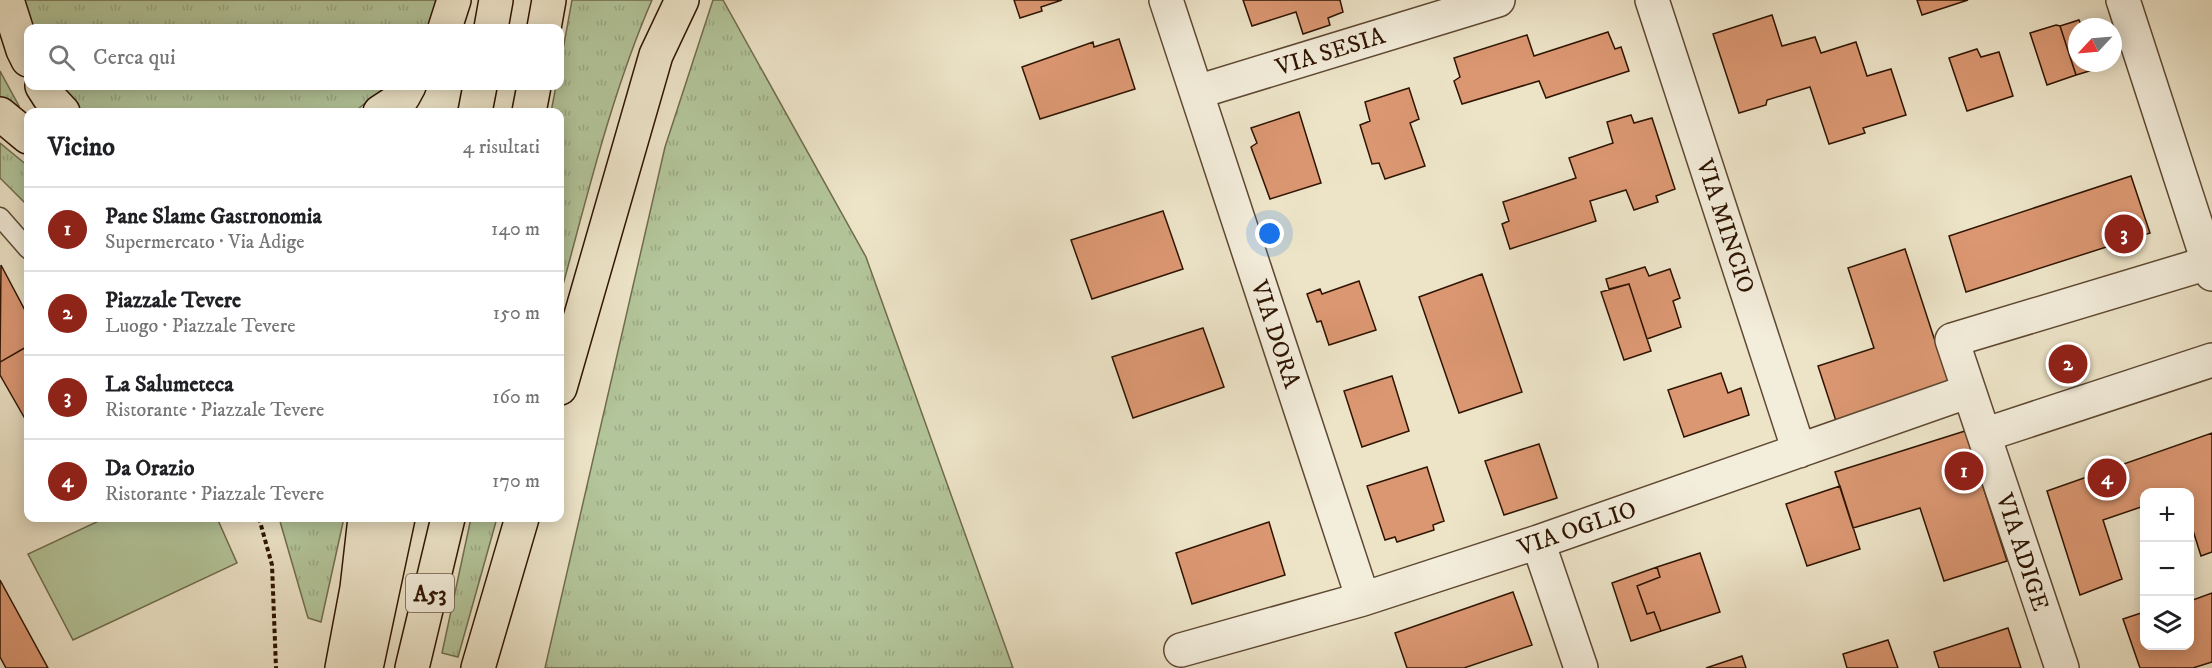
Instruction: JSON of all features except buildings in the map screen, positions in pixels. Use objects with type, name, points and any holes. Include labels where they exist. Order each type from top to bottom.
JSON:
[{"type":"highway","points":[[7,0],[24,52]]},
{"type":"highway","points":[[446,24],[454,0]]},
{"type":"highway","points":[[492,24],[496,0]]},
{"type":"highway","points":[[545,24],[549,0]]},
{"type":"highway","points":[[564,374],[656,55],[682,0]]},
{"type":"highway","points":[[45,90],[59,108]]},
{"type":"highway","points":[[386,108],[402,97],[407,90]]},
{"type":"highway","points":[[476,108],[479,90]]},
{"type":"highway","points":[[530,108],[533,90]]},
{"type":"highway","points":[[0,114],[24,134]]},
{"type":"highway","points":[[342,668],[357,588],[365,522]]},
{"type":"highway","name":"A53","points":[[366,668],[397,522]]},
{"type":"highway","name":"A53","points":[[412,668],[447,522]]},
{"type":"highway","points":[[478,668],[521,522]]},
{"type":"street","name":"VIA DORA","points":[[1166,0],[1363,599]]},
{"type":"street","name":"VIA SESIA","points":[[1197,92],[1498,0]]},
{"type":"street","name":"VIA MINCIO","points":[[1652,0],[1799,451]]},
{"type":"street","points":[[2124,0],[2210,268]]},
{"type":"street","name":"VIA ADIGE","points":[[2062,668],[1952,340],[2210,268]]},
{"type":"street","points":[[1984,435],[2212,360]]},
{"type":"street","name":"VIA OGLIO","points":[[1181,650],[1363,599],[1538,542],[1969,391]]},
{"type":"street","points":[[1538,542],[1581,668]]},
{"type":"lane","points":[[0,217],[24,244]]},
{"type":"path","points":[[260,522],[272,565],[276,668]]},
{"type":"green space","points":[[22,0],[439,0],[429,24],[27,24]]},
{"type":"green space","points":[[572,0],[652,0],[612,109],[564,281],[564,108],[552,108],[555,90],[564,90],[564,44]]},
{"type":"green space","points":[[713,0],[723,0],[866,257],[1013,668],[545,668],[665,147]]},
{"type":"green space","points":[[0,71],[19,106],[19,111],[0,101]]},
{"type":"green space","points":[[58,90],[382,90],[359,108],[74,108]]},
{"type":"green space","points":[[0,143],[24,163],[24,202],[0,178]]},
{"type":"green space","points":[[96,522],[219,522],[237,563],[73,640],[28,554]]},
{"type":"green space","points":[[280,522],[343,522],[321,622],[308,618]]},
{"type":"green space","points":[[470,522],[496,522],[458,657],[442,653]]},
{"type":"place","name":"La Salumeteca","points":[[2124,234]]},
{"type":"place","name":"Piazzale Tevere","points":[[2068,364]]},
{"type":"place","name":"Pane Slame Gastronomia","points":[[1964,471]]},
{"type":"place","name":"Da Orazio","points":[[2107,478]]}]
